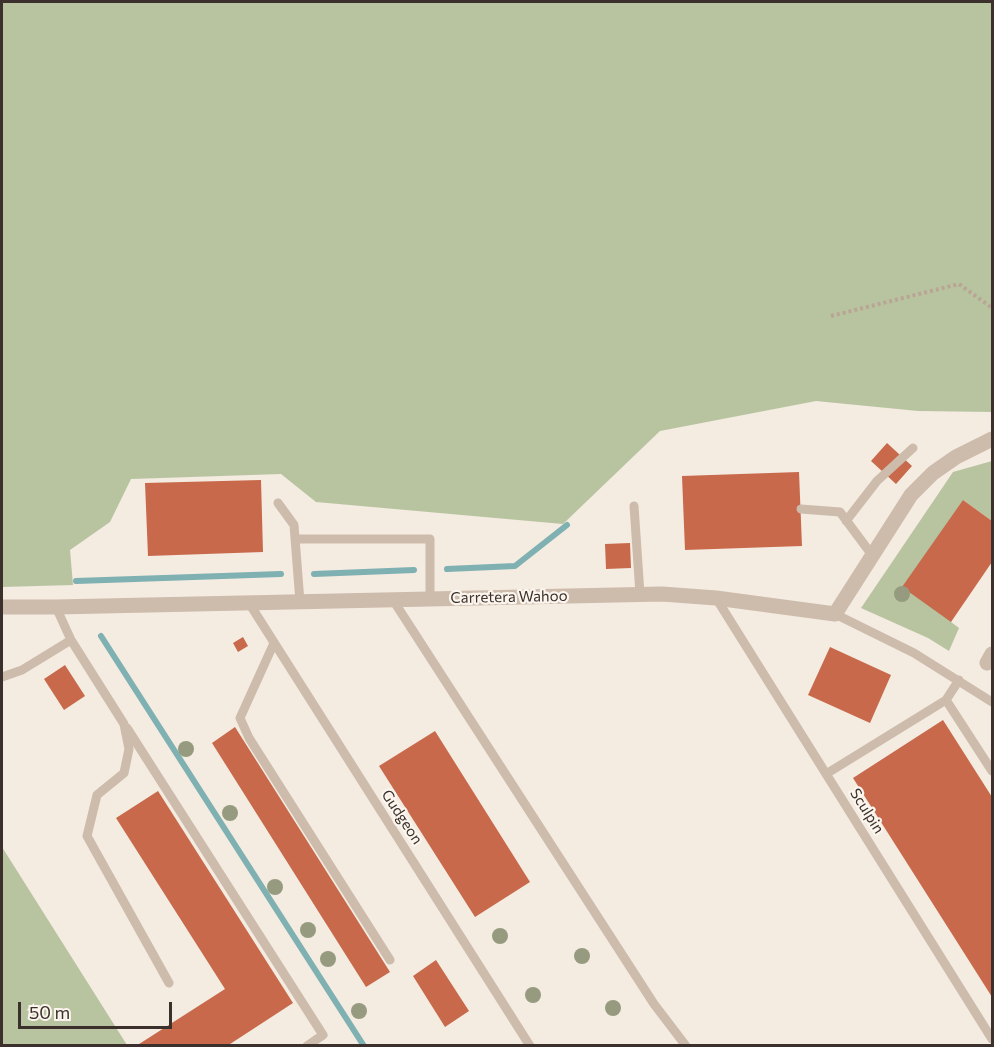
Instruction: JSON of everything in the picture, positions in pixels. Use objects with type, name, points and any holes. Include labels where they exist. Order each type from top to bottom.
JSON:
[{"type":"street","points":[[835,614],[910,495],[933,472],[956,457],[993,440]]},
{"type":"street","name":"Carretera Wahoo","points":[[2,607],[662,594],[716,598],[835,614]]},
{"type":"lane","points":[[846,521],[876,481],[913,448]]},
{"type":"lane","points":[[278,503],[294,525],[300,602]]},
{"type":"lane","points":[[634,506],[640,594]]},
{"type":"lane","points":[[801,509],[840,512],[873,555]]},
{"type":"lane","points":[[295,539],[430,539],[430,599]]},
{"type":"lane","name":"Sculpin","points":[[716,598],[993,1039]]},
{"type":"lane","points":[[393,600],[654,1004],[686,1046]]},
{"type":"lane","name":"Gudgeon","points":[[249,603],[530,1046]]},
{"type":"lane","points":[[56,607],[71,640],[322,1035],[307,1046]]},
{"type":"lane","name":"Carretera Wahoo","points":[[835,614],[914,653],[993,702]]},
{"type":"lane","points":[[2,677],[22,669],[71,640]]},
{"type":"lane","points":[[274,643],[240,718],[249,738],[390,960]]},
{"type":"lane","points":[[826,774],[946,700],[958,680]]},
{"type":"lane","points":[[946,700],[993,771]]},
{"type":"lane","points":[[124,724],[129,749],[124,773],[97,795],[87,836],[169,983]]},
{"type":"path","points":[[831,316],[959,284],[993,308]]},
{"type":"green space","points":[[2,2],[992,2],[992,412],[918,411],[816,401],[660,431],[563,524],[316,502],[281,474],[131,479],[110,522],[70,550],[73,585],[2,587]]},
{"type":"green space","points":[[992,461],[992,521],[963,500],[951,622],[959,628],[949,651],[928,638],[861,608],[953,472]]},
{"type":"green space","points":[[2,847],[127,1045],[2,1045]]},
{"type":"building","points":[[887,443],[912,466],[896,484],[871,461]]},
{"type":"building","points":[[799,472],[802,546],[685,550],[682,476]]},
{"type":"building","points":[[261,480],[263,552],[148,556],[145,483]]},
{"type":"building","points":[[963,500],[992,521],[992,562],[951,622],[902,587]]},
{"type":"building","points":[[630,543],[631,568],[606,569],[605,544]]},
{"type":"building","points":[[243,637],[248,646],[238,652],[233,643]]},
{"type":"building","points":[[830,647],[891,675],[870,723],[808,695]]},
{"type":"building","points":[[65,665],[85,696],[64,710],[44,679]]},
{"type":"building","points":[[943,720],[992,797],[992,997],[853,778]]},
{"type":"building","points":[[235,727],[390,972],[366,987],[212,743]]},
{"type":"building","points":[[435,731],[530,882],[475,917],[379,766]]},
{"type":"building","points":[[158,791],[293,1003],[227,1046],[136,1046],[225,989],[116,818]]},
{"type":"building","points":[[436,960],[469,1011],[445,1027],[413,976]]},
{"type":"waterway","points":[[447,569],[515,566],[567,525]]},
{"type":"waterway","points":[[314,574],[414,570]]},
{"type":"waterway","points":[[76,581],[281,574]]},
{"type":"waterway","points":[[101,636],[364,1046]]}]
